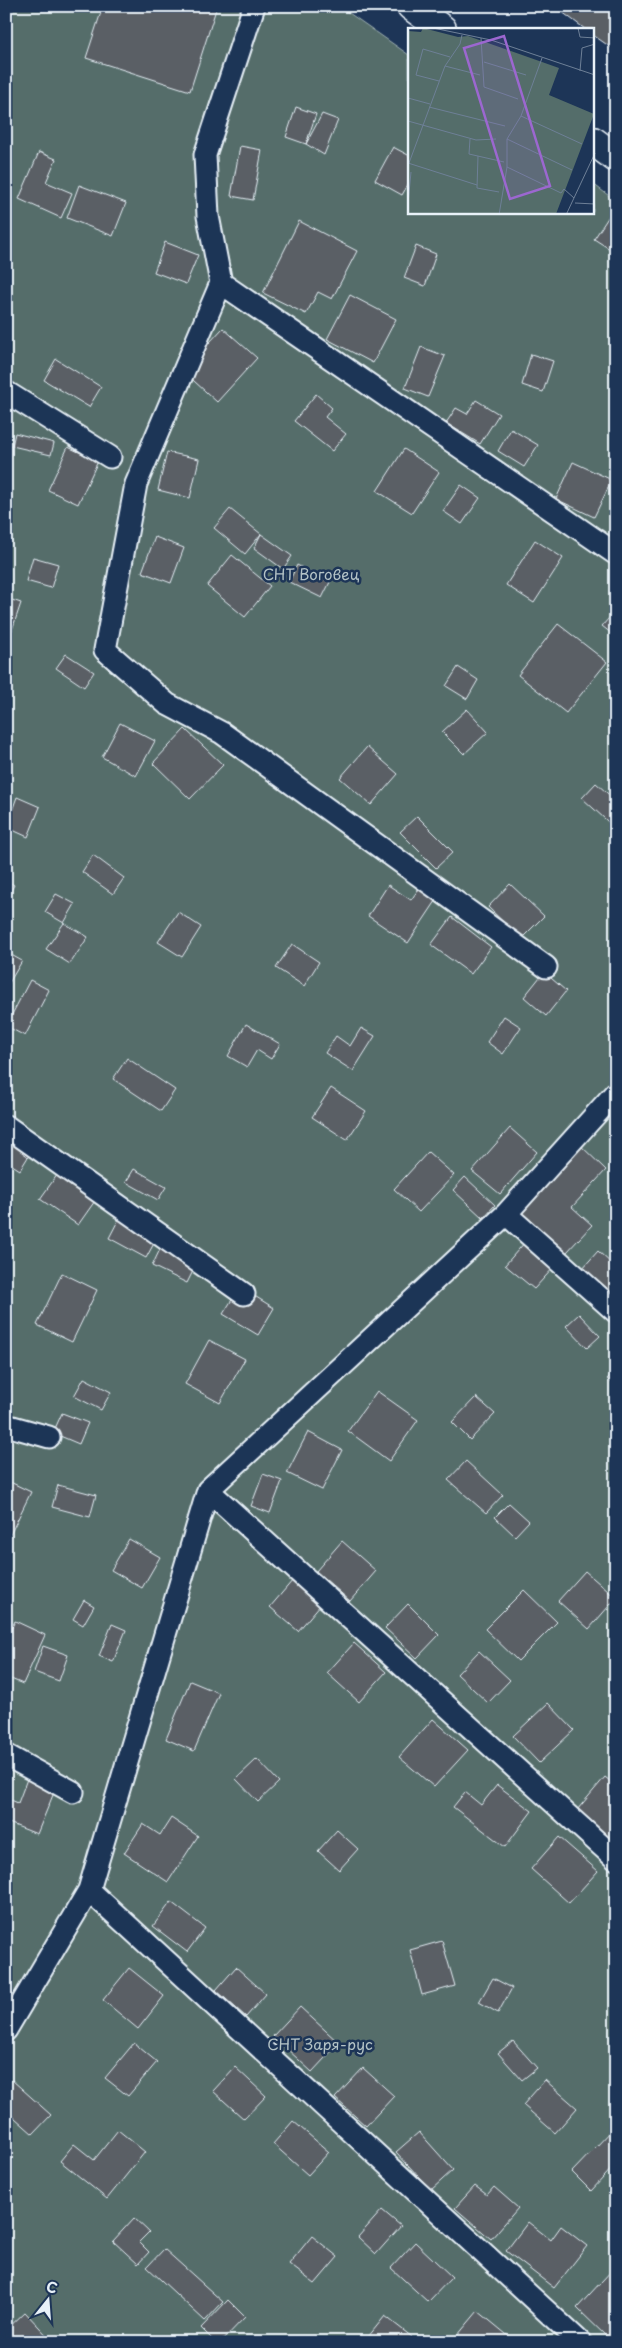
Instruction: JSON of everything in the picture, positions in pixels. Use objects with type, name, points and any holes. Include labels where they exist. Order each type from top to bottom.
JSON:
[{"type":"street","points":[[411,6],[441,28]]},
{"type":"street","points":[[594,142],[616,158]]},
{"type":"lane","points":[[254,6],[205,155],[208,216],[221,283],[136,484],[105,650],[167,704],[222,733],[546,967]]},
{"type":"lane","points":[[221,283],[616,554]]},
{"type":"lane","points":[[6,392],[110,457]]},
{"type":"lane","points":[[6,2030],[88,1890],[208,1490],[506,1214],[616,1092]]},
{"type":"lane","points":[[6,1126],[244,1294]]},
{"type":"lane","points":[[506,1214],[616,1312]]},
{"type":"lane","points":[[6,1425],[49,1437]]},
{"type":"lane","points":[[208,1490],[616,1859]]},
{"type":"lane","points":[[6,1755],[73,1792]]},
{"type":"lane","points":[[88,1890],[580,2342]]},
{"type":"green space","points":[[6,6],[339,6],[408,54],[408,214],[594,214],[594,185],[616,201],[616,2342],[6,2342]]},
{"type":"building","points":[[103,6],[217,6],[190,91],[86,58]]},
{"type":"building","points":[[554,6],[616,6],[616,51],[594,36],[594,28],[584,28]]},
{"type":"building","points":[[296,107],[316,114],[306,144],[286,137]]},
{"type":"building","points":[[322,114],[338,120],[324,155],[306,144]]},
{"type":"building","points":[[240,146],[262,150],[253,200],[231,196]]},
{"type":"building","points":[[393,147],[408,155],[408,184],[402,195],[375,180]]},
{"type":"building","points":[[39,152],[56,159],[46,182],[72,193],[61,218],[19,199]]},
{"type":"building","points":[[79,185],[126,203],[113,236],[67,218]]},
{"type":"building","points":[[611,213],[616,216],[616,253],[594,239]]},
{"type":"building","points":[[299,221],[357,251],[332,299],[318,292],[306,314],[263,293]]},
{"type":"building","points":[[165,242],[198,255],[186,284],[154,272]]},
{"type":"building","points":[[416,246],[436,254],[425,286],[404,278]]},
{"type":"building","points":[[350,295],[396,319],[373,363],[327,339]]},
{"type":"building","points":[[223,328],[257,358],[217,402],[183,371]]},
{"type":"building","points":[[421,347],[445,356],[428,397],[405,388]]},
{"type":"building","points":[[531,354],[553,361],[543,392],[522,385]]},
{"type":"building","points":[[56,359],[101,387],[89,407],[44,380]]},
{"type":"building","points":[[316,394],[332,408],[325,417],[346,434],[332,451],[294,421]]},
{"type":"building","points":[[476,400],[499,414],[480,444],[446,423],[456,408],[467,414]]},
{"type":"building","points":[[511,429],[538,445],[524,467],[498,451]]},
{"type":"building","points":[[15,433],[54,443],[51,455],[12,446]]},
{"type":"building","points":[[68,447],[98,461],[78,504],[48,490]]},
{"type":"building","points":[[404,449],[439,472],[412,513],[377,491]]},
{"type":"building","points":[[167,452],[199,459],[190,498],[158,490]]},
{"type":"building","points":[[573,462],[612,480],[594,517],[556,499]]},
{"type":"building","points":[[461,485],[480,498],[462,524],[443,511]]},
{"type":"building","points":[[230,509],[261,534],[245,554],[214,528]]},
{"type":"building","points":[[261,534],[292,556],[283,569],[254,548]]},
{"type":"building","points":[[155,537],[184,548],[171,583],[142,572]]},
{"type":"building","points":[[535,540],[563,558],[534,603],[506,585]]},
{"type":"building","points":[[232,555],[270,586],[245,617],[207,586]]},
{"type":"building","points":[[33,557],[58,564],[51,588],[26,581]]},
{"type":"building","points":[[297,565],[330,582],[322,598],[289,582]]},
{"type":"building","points":[[6,598],[21,603],[11,633],[6,631]]},
{"type":"building","points":[[616,610],[616,637],[602,626]]},
{"type":"building","points":[[558,624],[607,662],[566,713],[518,675]]},
{"type":"building","points":[[66,654],[94,672],[84,687],[56,668]]},
{"type":"building","points":[[458,667],[478,680],[467,699],[446,686]]},
{"type":"building","points":[[467,709],[488,732],[464,754],[442,732]]},
{"type":"building","points":[[120,723],[155,741],[136,776],[102,757]]},
{"type":"building","points":[[185,729],[223,765],[190,799],[153,763]]},
{"type":"building","points":[[367,747],[398,774],[371,805],[340,778]]},
{"type":"building","points":[[596,783],[616,801],[616,829],[582,798]]},
{"type":"building","points":[[17,797],[40,807],[28,837],[6,827]]},
{"type":"building","points":[[417,816],[453,852],[436,868],[400,832]]},
{"type":"building","points":[[93,855],[124,878],[113,894],[82,872]]},
{"type":"building","points":[[6,880],[14,885],[6,900]]},
{"type":"building","points":[[425,880],[442,892],[408,943],[368,916],[388,885],[411,900]]},
{"type":"building","points":[[510,884],[544,916],[521,939],[488,907]]},
{"type":"building","points":[[56,894],[75,904],[64,923],[45,912]]},
{"type":"building","points":[[178,912],[201,927],[182,957],[158,942]]},
{"type":"building","points":[[452,917],[491,947],[471,974],[431,945]]},
{"type":"building","points":[[64,923],[88,937],[70,964],[46,949]]},
{"type":"building","points":[[292,944],[319,962],[304,986],[276,968]]},
{"type":"building","points":[[6,952],[22,961],[6,988]]},
{"type":"building","points":[[544,972],[566,991],[546,1016],[524,997]]},
{"type":"building","points":[[30,980],[49,990],[25,1036],[6,1026]]},
{"type":"building","points":[[504,1016],[521,1027],[503,1054],[487,1042]]},
{"type":"building","points":[[246,1024],[280,1044],[271,1059],[257,1050],[247,1067],[228,1056]]},
{"type":"building","points":[[361,1028],[375,1036],[353,1071],[325,1053],[336,1036],[350,1046]]},
{"type":"building","points":[[127,1058],[175,1090],[161,1111],[113,1079]]},
{"type":"building","points":[[331,1088],[366,1111],[347,1140],[312,1117]]},
{"type":"building","points":[[510,1128],[537,1152],[500,1194],[472,1171]]},
{"type":"building","points":[[12,1140],[31,1152],[20,1170],[6,1161],[6,1149]]},
{"type":"building","points":[[577,1142],[606,1170],[572,1207],[592,1225],[566,1253],[516,1208]]},
{"type":"building","points":[[428,1152],[454,1175],[419,1212],[394,1189]]},
{"type":"building","points":[[134,1169],[166,1187],[158,1200],[126,1182]]},
{"type":"building","points":[[60,1171],[97,1198],[78,1225],[40,1199]]},
{"type":"building","points":[[465,1177],[495,1205],[483,1218],[453,1190]]},
{"type":"building","points":[[121,1215],[158,1236],[146,1258],[109,1238]]},
{"type":"building","points":[[164,1241],[199,1259],[187,1283],[152,1266]]},
{"type":"building","points":[[526,1241],[555,1266],[534,1289],[505,1265]]},
{"type":"building","points":[[598,1251],[614,1266],[616,1264],[616,1300],[582,1269]]},
{"type":"building","points":[[62,1273],[97,1290],[72,1342],[37,1325]]},
{"type":"building","points":[[240,1287],[274,1308],[258,1335],[223,1314]]},
{"type":"building","points":[[579,1314],[600,1336],[587,1348],[566,1326]]},
{"type":"building","points":[[209,1340],[245,1359],[220,1403],[185,1384]]},
{"type":"building","points":[[616,1370],[616,1387],[607,1379]]},
{"type":"building","points":[[84,1378],[111,1392],[101,1410],[74,1396]]},
{"type":"building","points":[[377,1391],[418,1420],[389,1461],[348,1431]]},
{"type":"building","points":[[476,1397],[495,1414],[470,1440],[452,1422]]},
{"type":"building","points":[[62,1413],[88,1423],[79,1444],[53,1433]]},
{"type":"building","points":[[308,1432],[342,1450],[322,1490],[287,1473]]},
{"type":"building","points":[[466,1461],[503,1495],[486,1513],[448,1480]]},
{"type":"building","points":[[263,1474],[282,1481],[270,1513],[251,1506]]},
{"type":"building","points":[[6,1480],[31,1492],[9,1537],[6,1536]]},
{"type":"building","points":[[58,1485],[96,1495],[90,1517],[52,1507]]},
{"type":"building","points":[[509,1503],[529,1521],[515,1536],[495,1517]]},
{"type":"building","points":[[129,1539],[160,1557],[142,1588],[111,1570]]},
{"type":"building","points":[[342,1541],[376,1571],[350,1601],[316,1571]]},
{"type":"building","points":[[585,1571],[616,1598],[589,1629],[558,1601]]},
{"type":"building","points":[[293,1580],[321,1604],[298,1631],[270,1607]]},
{"type":"building","points":[[524,1590],[557,1622],[518,1661],[485,1629]]},
{"type":"building","points":[[84,1600],[94,1606],[83,1625],[73,1619]]},
{"type":"building","points":[[408,1604],[439,1635],[417,1658],[385,1628]]},
{"type":"building","points":[[15,1621],[45,1635],[23,1684],[6,1677],[6,1639]]},
{"type":"building","points":[[112,1624],[126,1630],[113,1662],[99,1656]]},
{"type":"building","points":[[354,1643],[386,1672],[359,1702],[327,1673]]},
{"type":"building","points":[[43,1646],[68,1655],[59,1681],[34,1672]]},
{"type":"building","points":[[479,1651],[510,1680],[488,1703],[457,1674]]},
{"type":"building","points":[[190,1681],[219,1693],[194,1751],[166,1739]]},
{"type":"building","points":[[548,1703],[574,1730],[539,1763],[513,1736]]},
{"type":"building","points":[[433,1719],[468,1750],[434,1787],[399,1757]]},
{"type":"building","points":[[257,1759],[279,1782],[258,1802],[236,1779]]},
{"type":"building","points":[[605,1777],[616,1786],[616,1843],[577,1810]]},
{"type":"building","points":[[27,1779],[55,1790],[37,1834],[6,1822],[6,1798],[18,1803]]},
{"type":"building","points":[[497,1785],[532,1811],[505,1847],[453,1807],[465,1792],[481,1805]]},
{"type":"building","points":[[171,1818],[198,1836],[168,1882],[124,1853],[143,1824],[160,1835]]},
{"type":"building","points":[[337,1830],[358,1849],[339,1870],[318,1851]]},
{"type":"building","points":[[559,1837],[598,1871],[569,1903],[531,1869]]},
{"type":"building","points":[[171,1902],[205,1928],[187,1952],[153,1926]]},
{"type":"building","points":[[442,1941],[455,1986],[422,1995],[410,1950]]},
{"type":"building","points":[[236,1967],[266,1994],[246,2017],[216,1990]]},
{"type":"building","points":[[129,1968],[164,1996],[138,2029],[103,2000]]},
{"type":"building","points":[[493,1978],[512,1988],[498,2013],[479,2002]]},
{"type":"building","points":[[300,2007],[339,2043],[312,2072],[273,2036]]},
{"type":"building","points":[[513,2041],[537,2068],[522,2080],[498,2053]]},
{"type":"building","points":[[134,2043],[157,2062],[128,2096],[105,2078]]},
{"type":"building","points":[[235,2067],[266,2096],[244,2119],[213,2091]]},
{"type":"building","points":[[363,2068],[394,2096],[366,2126],[335,2098]]},
{"type":"building","points":[[12,2080],[51,2115],[33,2134],[6,2110],[6,2086]]},
{"type":"building","points":[[545,2080],[577,2108],[555,2133],[523,2105]]},
{"type":"building","points":[[293,2121],[329,2152],[308,2175],[273,2144]]},
{"type":"building","points":[[615,2127],[616,2164],[591,2191],[572,2172]]},
{"type":"building","points":[[118,2130],[145,2152],[107,2199],[60,2161],[74,2144],[94,2160]]},
{"type":"building","points":[[419,2132],[453,2170],[431,2190],[396,2152]]},
{"type":"building","points":[[475,2186],[487,2195],[494,2187],[518,2208],[491,2239],[455,2208]]},
{"type":"building","points":[[382,2210],[401,2226],[376,2254],[358,2237]]},
{"type":"building","points":[[134,2218],[149,2232],[139,2242],[149,2252],[138,2264],[113,2241]]},
{"type":"building","points":[[528,2222],[551,2240],[561,2226],[587,2246],[554,2288],[506,2251]]},
{"type":"building","points":[[312,2236],[338,2257],[315,2284],[289,2264]]},
{"type":"building","points":[[415,2242],[452,2277],[428,2302],[391,2268]]},
{"type":"building","points":[[164,2249],[223,2302],[205,2321],[147,2267]]},
{"type":"building","points":[[614,2268],[616,2330],[608,2338],[577,2308]]},
{"type":"building","points":[[228,2300],[245,2317],[221,2342],[215,2342],[201,2328]]},
{"type":"building","points":[[478,2311],[512,2339],[510,2342],[452,2342]]},
{"type":"building","points":[[25,2312],[53,2342],[6,2342],[6,2330]]},
{"type":"building","points":[[385,2316],[412,2337],[407,2342],[364,2342]]},
{"type":"park label","name":"СНТ Воговец","points":[[311,573]]},
{"type":"park label","name":"СНТ Заря-рус","points":[[320,2043]]}]
